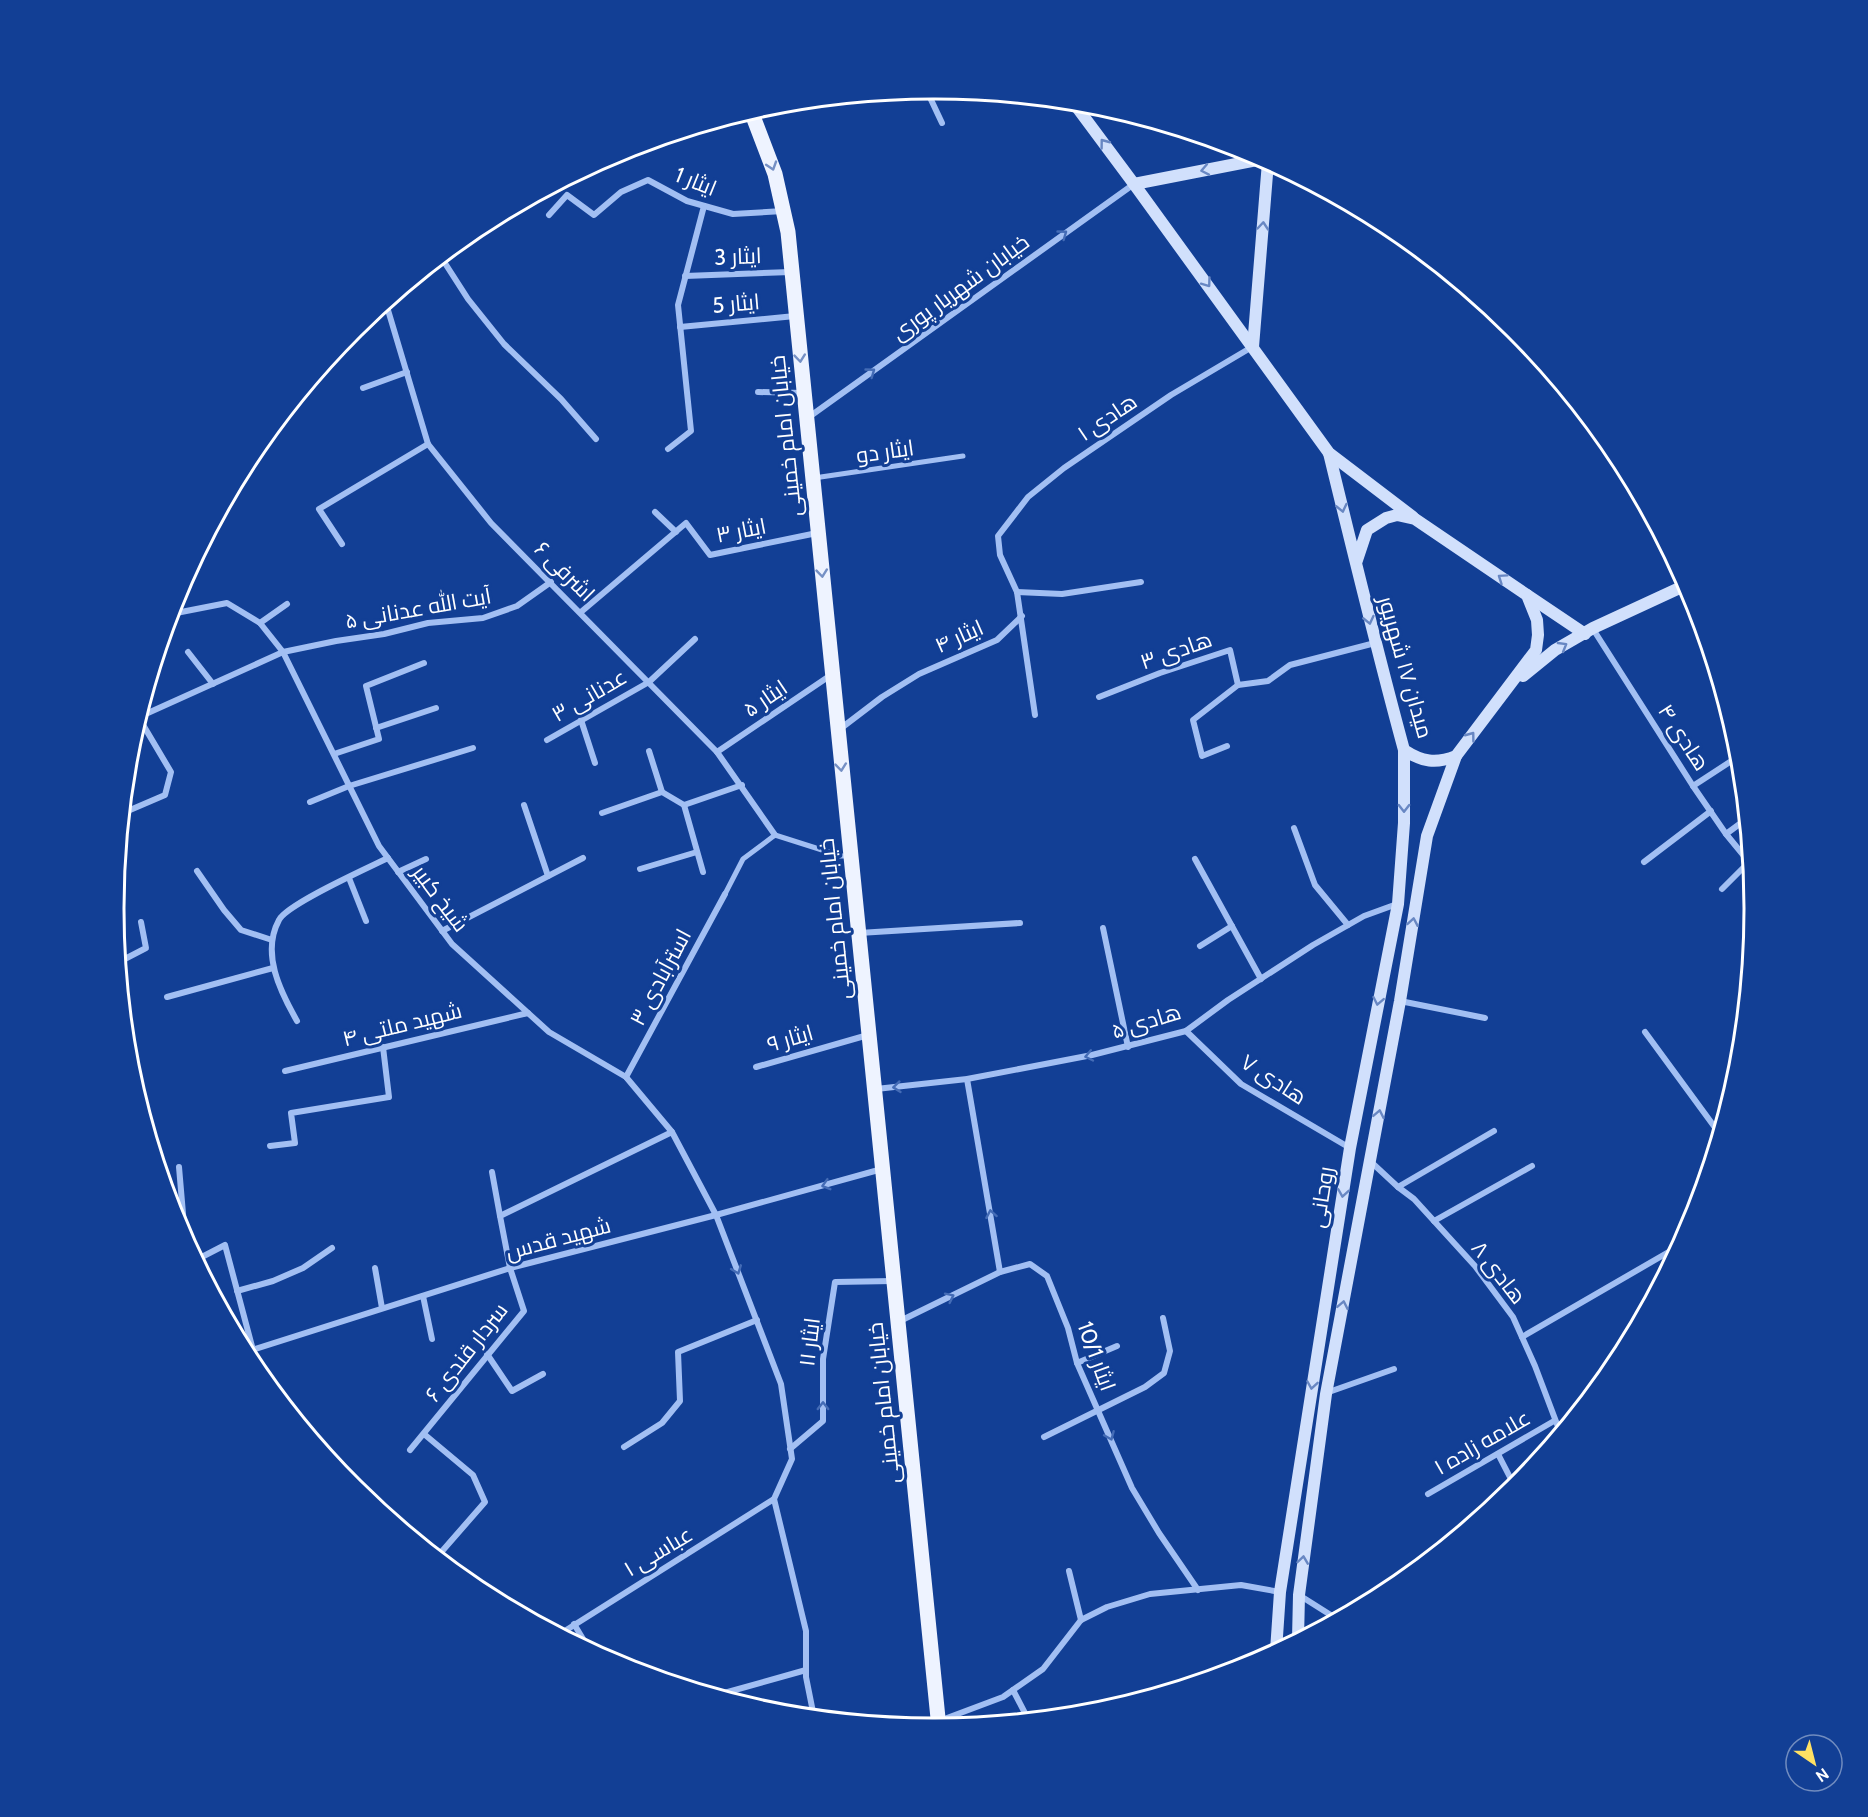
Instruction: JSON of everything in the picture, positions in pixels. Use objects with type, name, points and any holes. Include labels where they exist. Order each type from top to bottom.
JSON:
[{"type":"main road","points":[[1081,113],[1329,453],[1415,519],[1527,595],[1589,631]]},
{"type":"main road","name":"خیابان امام خمینی","points":[[754,120],[775,174],[788,232],[937,1718]]},
{"type":"main road","points":[[1134,184],[1246,162]]},
{"type":"main road","points":[[1253,347],[1267,171]]},
{"type":"main road","name":"میدان ۱۷ شهریور","points":[[1329,453],[1375,643],[1404,750],[1416,758],[1429,762],[1443,761],[1456,756],[1536,650],[1537,620],[1527,595]]},
{"type":"main road","points":[[1356,563],[1367,530],[1386,518],[1397,515],[1415,519]]},
{"type":"main road","points":[[1510,686],[1555,650],[1589,631],[1678,589]]},
{"type":"main road","name":"روحانی","points":[[1277,1642],[1280,1592],[1350,1148],[1398,904],[1404,823],[1404,750]]},
{"type":"main road","name":"روحانی","points":[[1298,1632],[1299,1595],[1326,1394],[1400,1001],[1427,836],[1456,756]]},
{"type":"main road","points":[[1366,1062],[1388,1067]]},
{"type":"street","points":[[931,99],[942,123]]},
{"type":"street","name":"ایثار 1","points":[[549,214],[567,195],[594,214],[621,192],[648,180],[687,201],[734,214],[783,211]]},
{"type":"street","name":"خیابان شهریار پوری","points":[[806,419],[1134,184]]},
{"type":"street","points":[[668,449],[691,431],[678,304],[704,206]]},
{"type":"street","points":[[445,263],[468,299],[504,344],[561,399],[596,439]]},
{"type":"street","name":"ایثار 3","points":[[685,276],[791,272]]},
{"type":"street","name":"اشرفی ۶","points":[[388,311],[428,444],[491,523],[717,752],[775,835]]},
{"type":"street","name":"ایثار 5","points":[[680,327],[796,316]]},
{"type":"street","name":"هادی ۱","points":[[1017,592],[1000,555],[998,536],[1028,497],[1064,468],[1171,395],[1253,347]]},
{"type":"street","points":[[363,388],[407,372]]},
{"type":"street","points":[[758,392],[804,393]]},
{"type":"street","points":[[342,544],[319,509],[428,444]]},
{"type":"street","name":"ایثار دو","points":[[812,478],[963,456]]},
{"type":"street","points":[[581,612],[676,532],[656,512]]},
{"type":"street","name":"ایثار ۳","points":[[676,532],[686,523],[710,555],[818,533]]},
{"type":"street","name":"آیت الله عدنانی ۵","points":[[149,714],[283,652],[384,634],[428,623],[483,618],[517,606],[551,582]]},
{"type":"street","points":[[1035,715],[1017,592],[1062,594],[1141,582]]},
{"type":"street","name":"شیخ کبیر","points":[[181,612],[226,603],[260,623],[283,652],[379,846],[452,944],[549,1032],[626,1077],[672,1132],[717,1215],[781,1384],[790,1449]]},
{"type":"street","points":[[260,623],[287,604]]},
{"type":"street","name":"ایثار ۴","points":[[838,731],[882,697],[919,674],[997,640],[1022,616]]},
{"type":"street","name":"هادی ۴","points":[[1589,631],[1710,811],[1742,853]]},
{"type":"street","name":"عدنانی ۳","points":[[547,740],[649,682],[695,639]]},
{"type":"street","points":[[1227,746],[1202,756],[1193,720],[1239,685],[1268,681],[1290,665],[1375,643]]},
{"type":"street","name":"هادی ۳","points":[[1099,697],[1160,673],[1230,650],[1239,685]]},
{"type":"street","points":[[188,652],[213,684]]},
{"type":"street","points":[[334,754],[379,739],[366,686],[424,663]]},
{"type":"street","name":"ایثار ۵","points":[[717,752],[832,674]]},
{"type":"street","points":[[376,728],[436,708]]},
{"type":"street","points":[[581,720],[595,763]]},
{"type":"street","points":[[130,810],[165,795],[171,772],[145,728]]},
{"type":"street","points":[[310,802],[349,786],[473,748]]},
{"type":"street","points":[[650,751],[662,792],[684,805],[703,872]]},
{"type":"street","points":[[1693,786],[1730,762]]},
{"type":"street","points":[[684,805],[742,785]]},
{"type":"street","points":[[602,813],[662,792]]},
{"type":"street","points":[[524,805],[548,876]]},
{"type":"street","points":[[1644,862],[1710,811]]},
{"type":"street","points":[[1726,834],[1739,824]]},
{"type":"street","points":[[1294,828],[1315,885],[1348,925]]},
{"type":"street","points":[[725,894],[743,860],[775,835],[842,856],[850,856]]},
{"type":"street","points":[[640,869],[697,852]]},
{"type":"street","points":[[297,1021],[283,997],[273,968],[272,940],[280,917],[307,898],[388,858]]},
{"type":"street","points":[[442,931],[583,858]]},
{"type":"street","points":[[398,872],[426,859]]},
{"type":"street","points":[[1195,859],[1261,979]]},
{"type":"street","points":[[1722,889],[1742,869]]},
{"type":"street","points":[[197,871],[224,910],[242,930],[272,940]]},
{"type":"street","points":[[348,878],[366,921]]},
{"type":"street","name":"استرآبادی ٣","points":[[626,1077],[725,894]]},
{"type":"street","name":"هادی ۵","points":[[874,1089],[967,1079],[1128,1047],[1186,1031],[1228,1000],[1313,945],[1364,916],[1398,904]]},
{"type":"street","points":[[126,958],[146,948],[141,922]]},
{"type":"street","points":[[858,933],[1020,923]]},
{"type":"street","points":[[1200,946],[1232,926]]},
{"type":"street","points":[[1103,928],[1128,1047]]},
{"type":"street","points":[[167,997],[273,968]]},
{"type":"street","points":[[1400,1001],[1485,1017]]},
{"type":"street","name":"شهید ملتی ۴","points":[[285,1071],[528,1013]]},
{"type":"street","name":"هادی ۷","points":[[1186,1031],[1241,1084],[1350,1148]]},
{"type":"street","points":[[1645,1032],[1714,1126]]},
{"type":"street","name":"ایثار ۹","points":[[756,1067],[868,1035]]},
{"type":"street","points":[[270,1146],[295,1143],[291,1113],[389,1097],[383,1047]]},
{"type":"street","points":[[967,1079],[1000,1272]]},
{"type":"street","points":[[1398,1187],[1494,1131]]},
{"type":"street","points":[[500,1216],[672,1132]]},
{"type":"street","name":"هادی ۸","points":[[1370,1161],[1414,1199],[1475,1266],[1513,1317],[1556,1425]]},
{"type":"street","points":[[1434,1221],[1532,1166]]},
{"type":"street","points":[[179,1167],[182,1207]]},
{"type":"street","name":"شهید قدس","points":[[255,1349],[510,1268],[717,1215],[882,1169]]},
{"type":"street","points":[[492,1172],[510,1268]]},
{"type":"street","points":[[203,1256],[225,1245],[245,1333]]},
{"type":"street","points":[[237,1291],[273,1281],[303,1268],[332,1248]]},
{"type":"street","points":[[1522,1337],[1666,1253]]},
{"type":"street","name":"ایثار 10/1","points":[[898,1322],[1000,1272],[1030,1264],[1047,1276],[1068,1328],[1077,1362],[1132,1488],[1198,1590]]},
{"type":"street","points":[[375,1268],[382,1308]]},
{"type":"street","name":"سردار قندی ۶","points":[[410,1450],[524,1311],[510,1268]]},
{"type":"street","name":"ایثار ۱۱","points":[[790,1449],[823,1422],[823,1359],[836,1282],[893,1281]]},
{"type":"street","points":[[423,1296],[432,1339]]},
{"type":"street","points":[[1044,1437],[1144,1388],[1164,1373],[1170,1351],[1164,1318]]},
{"type":"street","points":[[624,1447],[662,1423],[680,1401],[678,1352],[757,1320]]},
{"type":"street","points":[[1077,1362],[1117,1346]]},
{"type":"street","points":[[487,1354],[512,1391],[543,1374]]},
{"type":"street","points":[[1326,1394],[1394,1369]]},
{"type":"street","name":"علامه زاده ۱","points":[[1428,1494],[1554,1421]]},
{"type":"street","points":[[424,1434],[473,1475],[485,1502],[442,1552]]},
{"type":"street","points":[[790,1449],[792,1459],[774,1499],[806,1631],[806,1670],[813,1708]]},
{"type":"street","points":[[1498,1454],[1510,1477]]},
{"type":"street","name":"عباسی ۱","points":[[566,1630],[774,1499]]},
{"type":"street","points":[[1069,1572],[1082,1620]]},
{"type":"street","points":[[956,1717],[1003,1697],[1043,1669],[1082,1620],[1107,1607],[1150,1594],[1241,1585],[1280,1592]]},
{"type":"street","points":[[1299,1595],[1331,1614]]},
{"type":"street","points":[[574,1624],[582,1638]]},
{"type":"street","points":[[730,1691],[806,1670]]},
{"type":"street","points":[[1013,1690],[1025,1712]]}]
